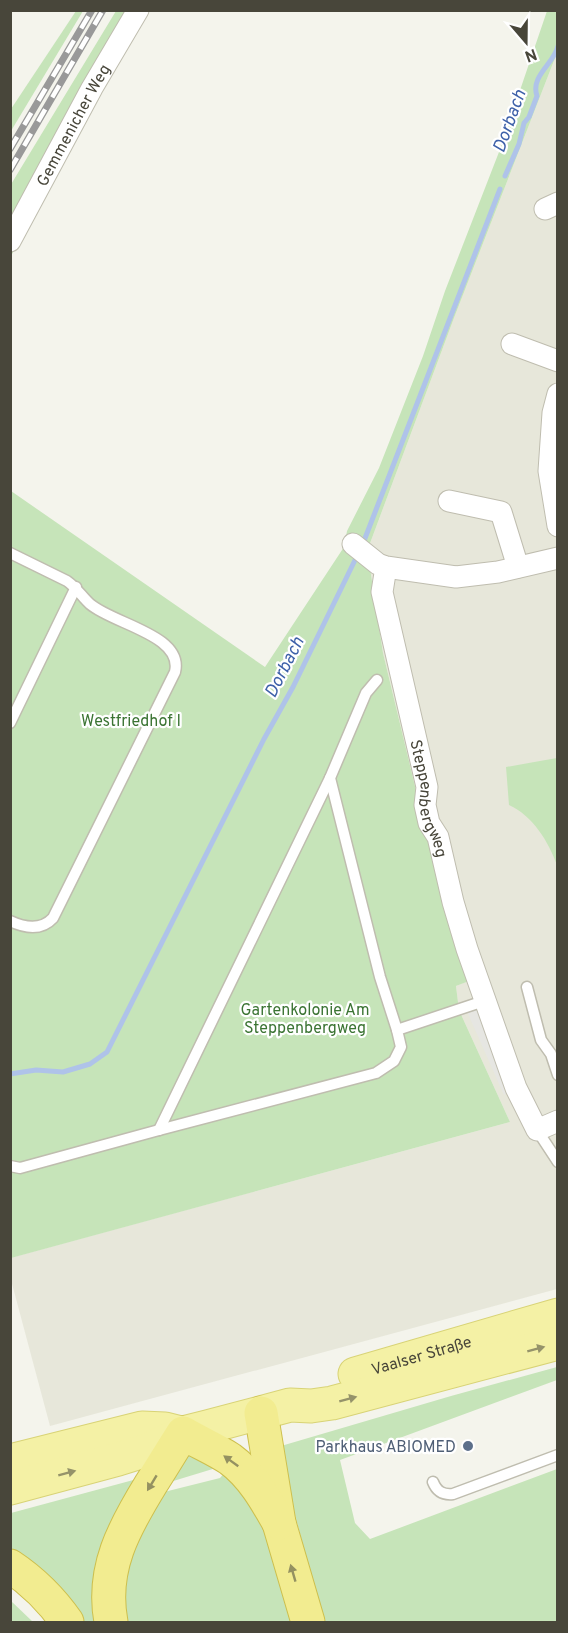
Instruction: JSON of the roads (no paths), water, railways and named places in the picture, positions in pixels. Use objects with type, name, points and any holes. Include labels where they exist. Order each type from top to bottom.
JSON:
[{"type":"highway","points":[[276,1409],[279,1523]]},
{"type":"highway","points":[[111,1623],[108,1606],[109,1580],[127,1522],[183,1433],[230,1459],[264,1496],[279,1523],[308,1623]]},
{"type":"highway","points":[[10,1566],[31,1580],[67,1623]]},
{"type":"main road","name":"Vaalser Straße","points":[[276,1409],[326,1382],[558,1315]]},
{"type":"main road","name":"Vaalser Straße","points":[[10,1488],[147,1450],[183,1433],[276,1409],[332,1403],[558,1343]]},
{"type":"main road","name":"Vaalser Straße","points":[[10,1461],[142,1428],[183,1433]]},
{"type":"street","name":"Gemmenicher Weg","points":[[10,241],[92,87],[138,10]]},
{"type":"street","points":[[512,344],[558,361]]},
{"type":"street","points":[[558,394],[553,413],[549,471],[558,526]]},
{"type":"street","points":[[449,501],[501,512],[518,567]]},
{"type":"street","points":[[354,544],[378,563],[456,577],[477,576],[558,558]]},
{"type":"street","name":"Steppenbergweg","points":[[378,563],[382,592],[427,787],[425,805],[429,824],[438,837],[453,902],[484,1001],[516,1088],[537,1130]]},
{"type":"street","points":[[537,1130],[558,1121]]},
{"type":"lane","points":[[10,553],[76,587],[97,609],[162,642],[173,651],[177,663],[175,672],[53,918],[48,923],[31,928],[21,927],[10,921]]},
{"type":"lane","points":[[10,723],[76,587]]},
{"type":"lane","points":[[159,1130],[330,778],[366,693],[377,680]]},
{"type":"lane","points":[[10,1166],[20,1168],[376,1074],[394,1061],[401,1047],[380,977],[330,778]]},
{"type":"lane","points":[[527,987],[541,1040],[551,1054],[558,1075]]},
{"type":"lane","points":[[397,1030],[484,1001]]},
{"type":"lane","points":[[537,1130],[558,1162]]},
{"type":"lane","points":[[433,1482],[439,1492],[445,1495],[453,1494],[558,1455]]},
{"type":"waterway","name":"Dorbach","points":[[505,176],[519,144],[524,123],[529,117],[537,96],[537,82],[558,46]]},
{"type":"waterway","name":"Dorbach","points":[[362,546],[500,189]]},
{"type":"waterway","name":"Dorbach","points":[[10,1074],[36,1070],[63,1072],[90,1064],[107,1052],[264,739],[293,687],[358,554]]},
{"type":"railway","points":[[10,149],[92,10]]},
{"type":"railway","points":[[10,170],[103,10]]},
{"type":"place","name":"Parkhaus ABIOMED","points":[[468,1446]]},
{"type":"park label","name":"Westfriedhof I","points":[[131,720]]},
{"type":"park label","name":"Gartenkolonie Am Steppenbergweg","points":[[305,1018]]}]
